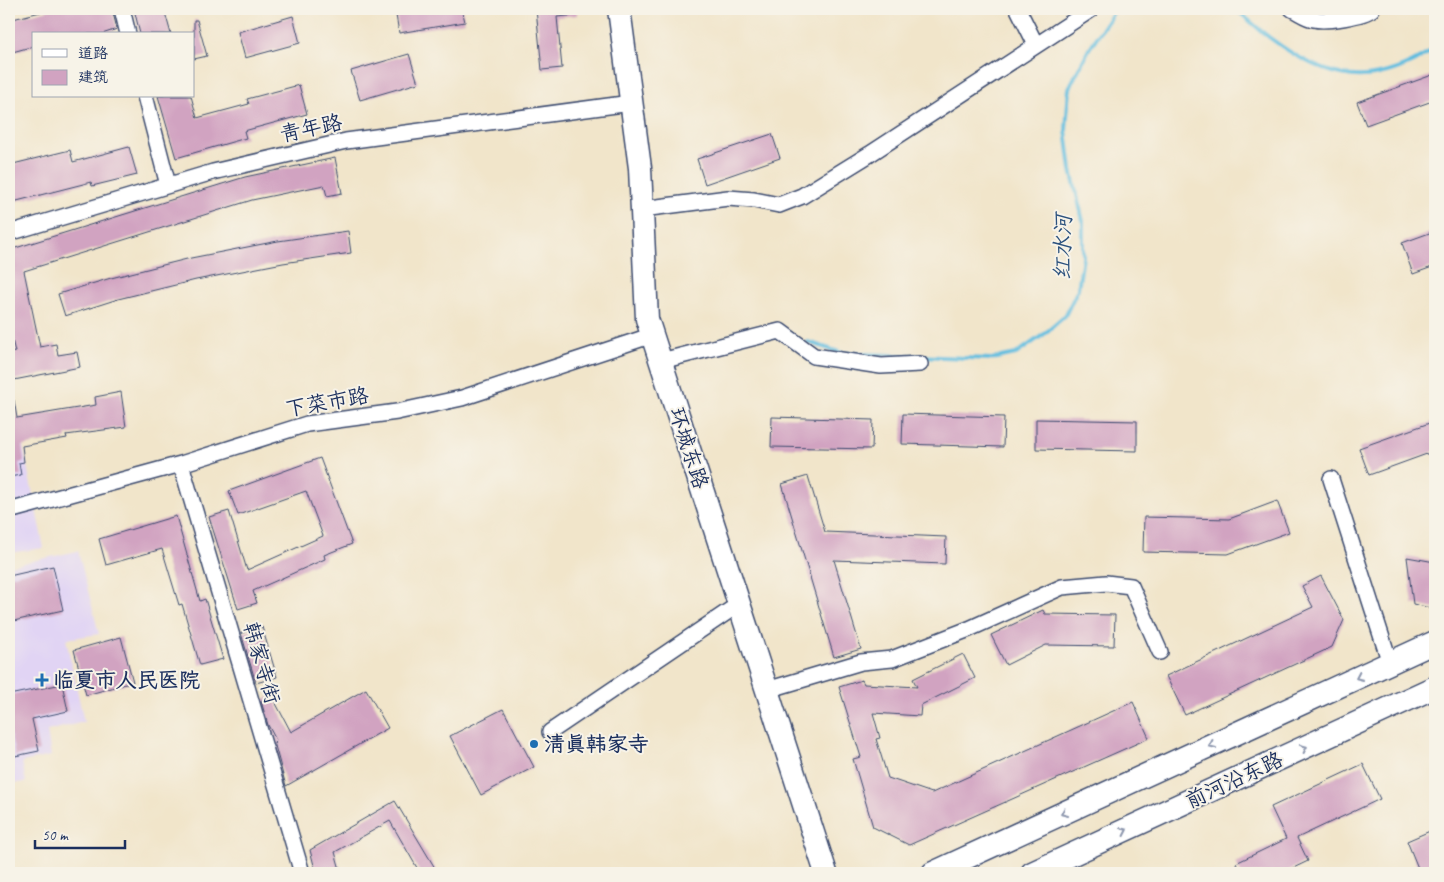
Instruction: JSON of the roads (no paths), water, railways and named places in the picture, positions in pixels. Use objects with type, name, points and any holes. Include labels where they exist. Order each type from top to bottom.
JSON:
[{"type":"main road","name":"环城东路","points":[[619,9],[640,168],[647,319],[826,873]]},
{"type":"main road","points":[[933,873],[1435,642]]},
{"type":"main road","name":"前河沿东路","points":[[1032,873],[1435,687]]},
{"type":"street","points":[[122,9],[128,32]]},
{"type":"street","points":[[1018,9],[1036,45]]},
{"type":"street","points":[[642,209],[728,198],[754,200],[779,205],[794,199],[870,154],[1092,9]]},
{"type":"street","points":[[1292,9],[1314,20],[1352,16],[1368,12],[1372,9]]},
{"type":"street","points":[[146,98],[168,185]]},
{"type":"street","name":"青年路","points":[[9,234],[213,172],[346,141],[631,102]]},
{"type":"street","points":[[661,361],[780,331],[814,356],[880,366],[920,364]]},
{"type":"street","name":"下菜市路","points":[[9,510],[181,464],[306,424],[397,412],[462,398],[653,336]]},
{"type":"street","name":"韩家寺街","points":[[181,464],[302,873]]},
{"type":"street","points":[[1331,479],[1390,663]]},
{"type":"street","points":[[767,690],[861,662],[892,659],[969,629],[1062,587],[1071,586],[1106,583],[1131,586],[1160,652]]},
{"type":"street","points":[[550,732],[739,604]]},
{"type":"waterway","name":"红水河","points":[[808,342],[842,353],[992,359],[1016,354],[1043,335],[1065,316],[1078,289],[1083,257],[1083,221],[1071,170],[1066,130],[1069,88],[1089,49],[1113,13],[1118,9]]},
{"type":"waterway","name":"红水河","points":[[1235,9],[1291,53],[1332,72],[1351,76],[1371,76],[1391,71],[1435,49]]},
{"type":"place","name":"临夏市人民医院","points":[[42,680]]},
{"type":"place","name":"清真韩家寺","points":[[534,744]]}]
